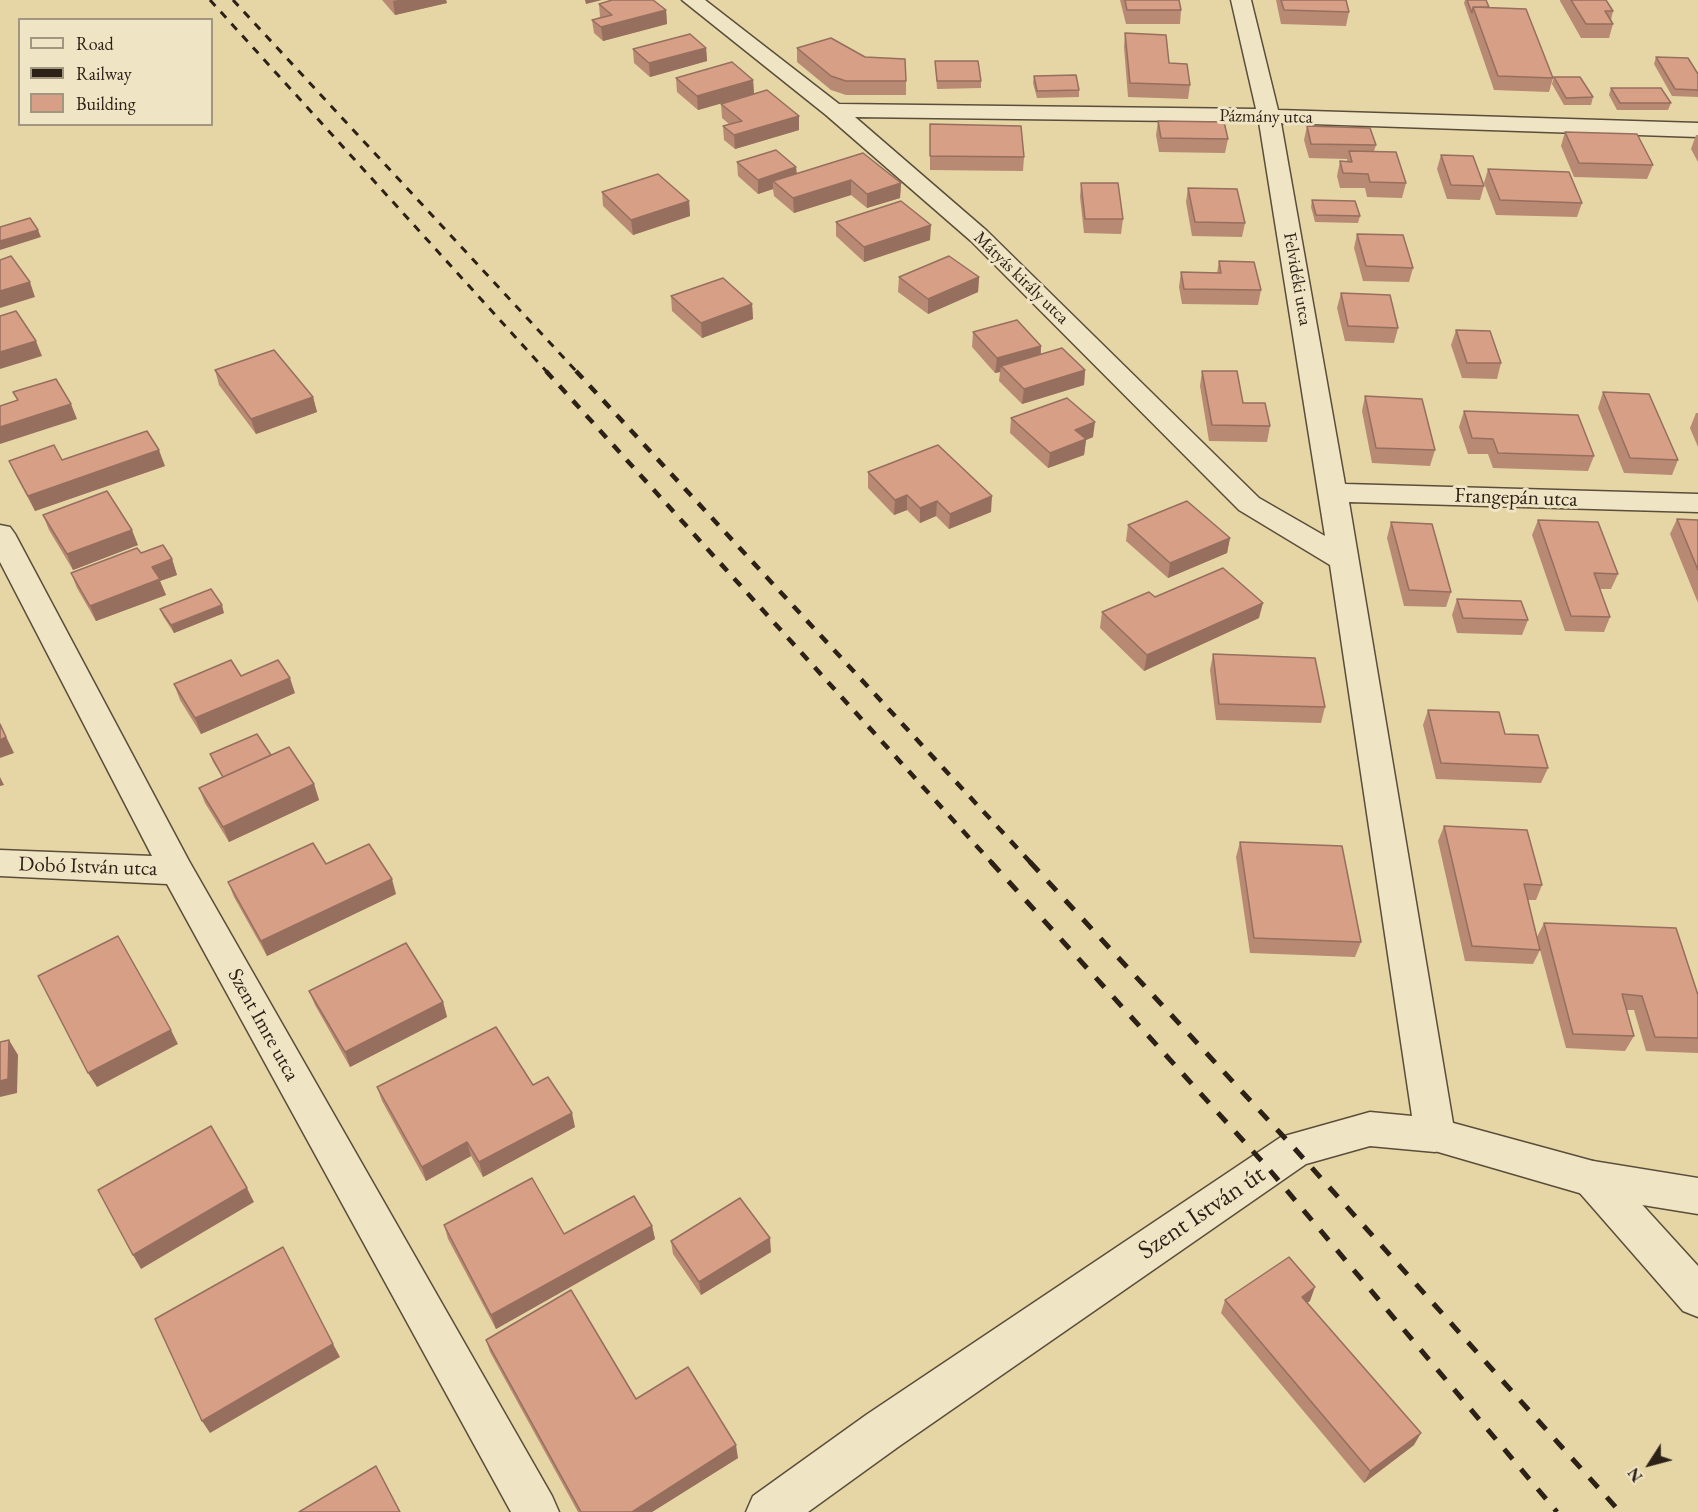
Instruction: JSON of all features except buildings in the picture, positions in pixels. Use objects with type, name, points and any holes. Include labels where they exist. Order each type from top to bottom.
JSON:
[{"type":"street","name":"Mátyás király utca","points":[[692,0],[834,110],[979,236],[1249,504],[1344,560]]},
{"type":"street","name":"Felvidéki utca","points":[[1241,0],[1269,116],[1344,560],[1435,1135]]},
{"type":"street","name":"Pázmány utca","points":[[834,110],[1269,116],[1698,130]]},
{"type":"street","name":"Frangepán utca","points":[[1333,493],[1698,503]]},
{"type":"street","name":"Szent Imre utca","points":[[0,534],[177,871],[536,1512]]},
{"type":"street","name":"Dobó István utca","points":[[0,863],[177,871]]},
{"type":"street","name":"Szent István út","points":[[769,1512],[1295,1149],[1370,1129],[1435,1135],[1593,1179],[1698,1196]]},
{"type":"street","points":[[1593,1179],[1698,1297]]},
{"type":"railway","points":[[210,0],[547,372]]},
{"type":"railway","points":[[233,0],[577,372]]},
{"type":"railway","points":[[546,371],[992,863]]},
{"type":"railway","points":[[576,371],[1031,863]]},
{"type":"railway","points":[[991,862],[1268,1168],[1557,1512]]},
{"type":"railway","points":[[1030,862],[1295,1149],[1620,1512]]}]
